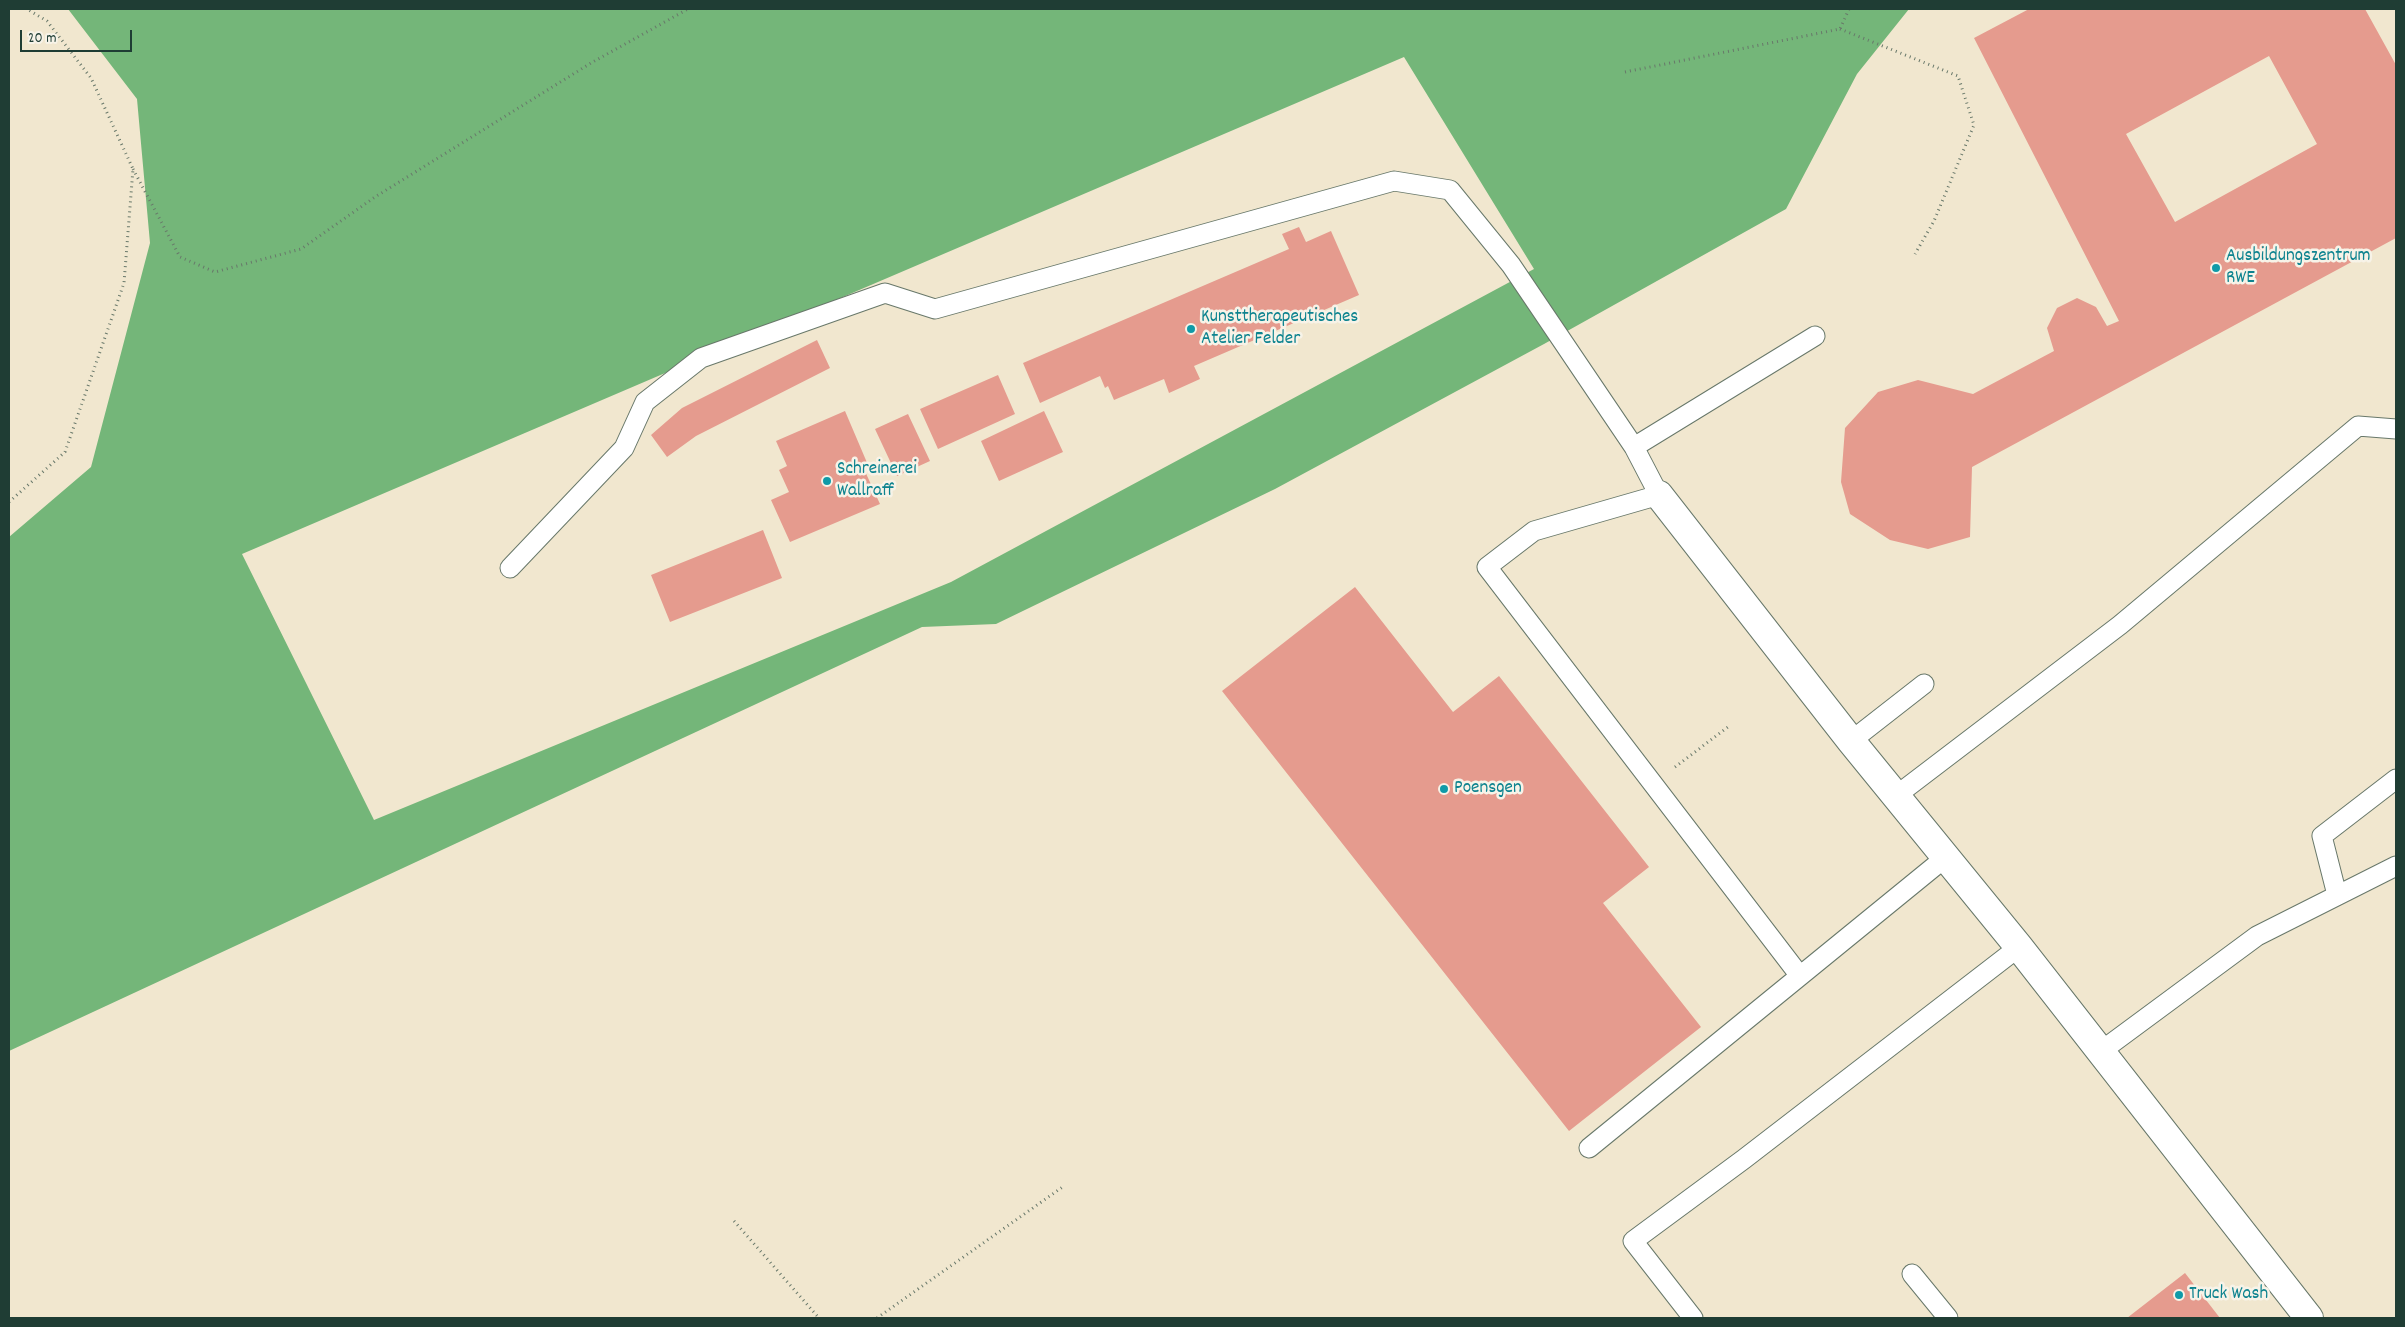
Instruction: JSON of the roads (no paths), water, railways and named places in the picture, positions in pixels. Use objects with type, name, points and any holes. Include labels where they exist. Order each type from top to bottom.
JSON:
[{"type":"street","points":[[1659,495],[1851,741],[2019,947],[2309,1318]]},
{"type":"lane","points":[[510,568],[624,448],[645,402],[701,358],[885,293],[935,309],[1394,181],[1450,190],[1511,265],[1634,447],[1659,495],[1534,531],[1487,567],[1800,976]]},
{"type":"lane","points":[[1634,447],[1815,336]]},
{"type":"lane","points":[[1897,796],[2120,625],[2358,426],[2396,429]]},
{"type":"lane","points":[[1851,741],[1924,684]]},
{"type":"lane","points":[[2337,895],[2322,836],[2396,779]]},
{"type":"lane","points":[[1589,1148],[1946,857]]},
{"type":"lane","points":[[2100,1052],[2257,936],[2396,866]]},
{"type":"lane","points":[[1694,1318],[1633,1241],[1744,1159],[2019,947]]},
{"type":"lane","points":[[1912,1274],[1948,1318]]},
{"type":"place","name":"Ausbildungszentrum RWE","points":[[2216,268]]},
{"type":"place","name":"Kunsttherapeutisches Atelier Felder","points":[[1191,329]]},
{"type":"place","name":"Schreinerei Wallraff","points":[[827,481]]},
{"type":"place","name":"Poensgen","points":[[1444,789]]},
{"type":"place","name":"Truck Wash","points":[[2179,1295]]}]
